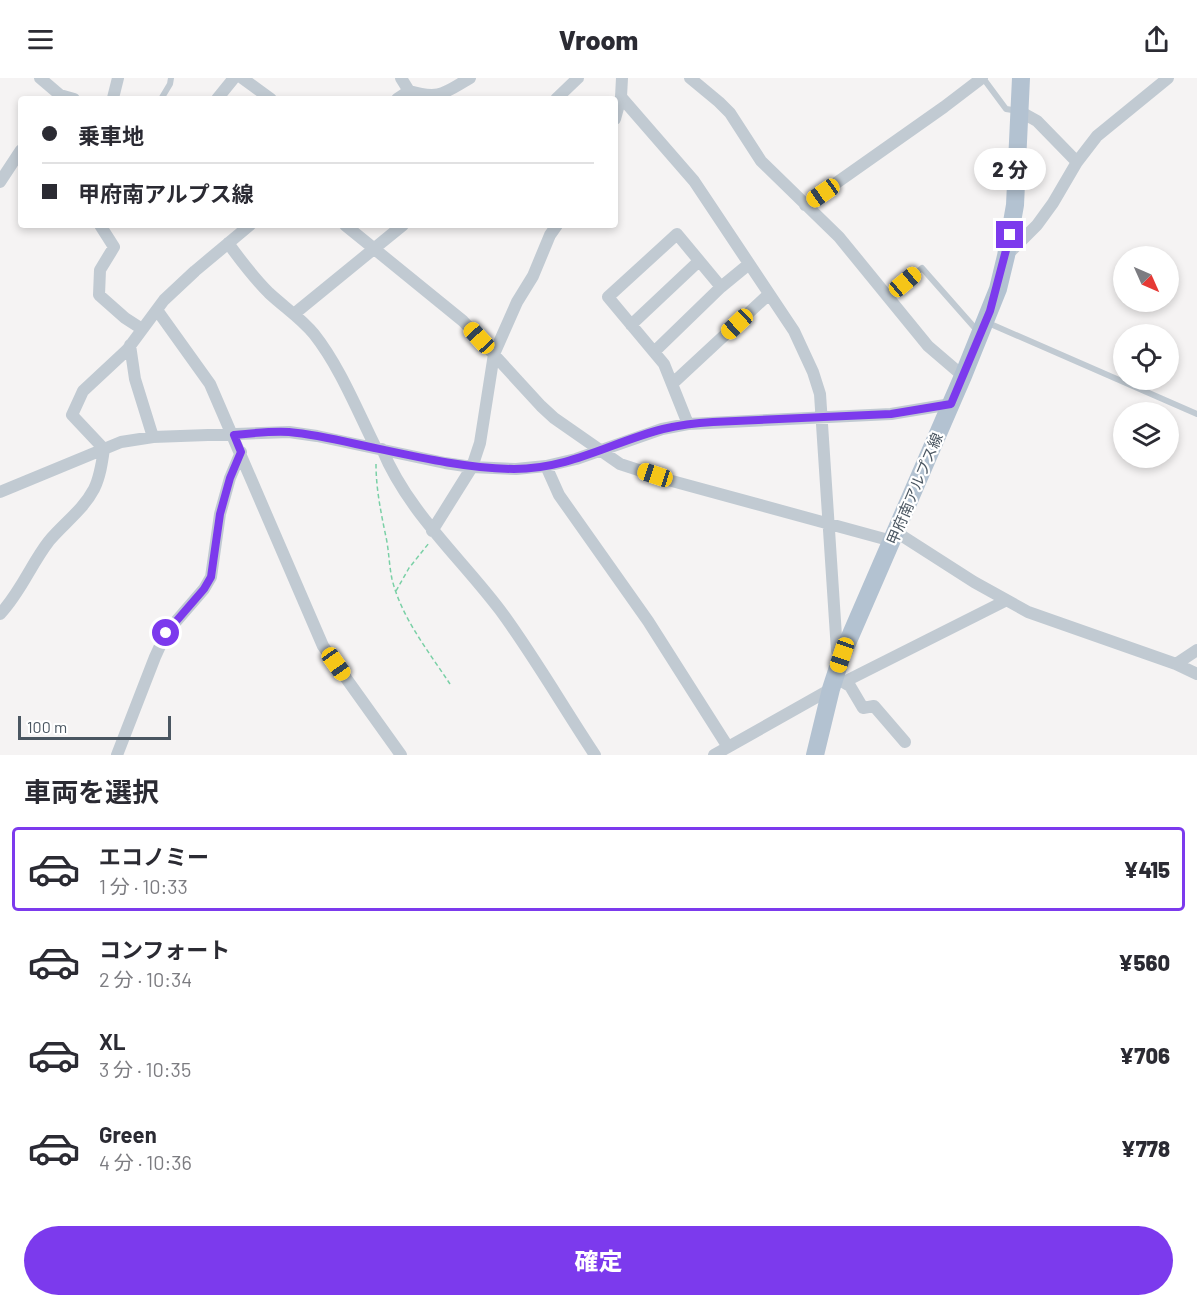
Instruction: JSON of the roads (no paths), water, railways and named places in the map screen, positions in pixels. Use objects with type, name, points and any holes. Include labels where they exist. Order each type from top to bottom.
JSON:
[{"type":"main road","name":"甲府南アルプス線","points":[[816,755],[837,683],[842,655],[963,376],[998,289],[1015,204],[1021,78]]},
{"type":"street","points":[[40,78],[58,96]]},
{"type":"street","points":[[115,96],[118,78]]},
{"type":"street","points":[[219,96],[234,78]]},
{"type":"street","points":[[242,78],[267,96]]},
{"type":"street","points":[[401,78],[409,91],[438,96],[470,78]]},
{"type":"street","points":[[559,96],[578,78]]},
{"type":"street","points":[[618,108],[622,78]]},
{"type":"street","points":[[690,78],[730,113],[761,161],[839,237],[928,346],[963,376]]},
{"type":"street","points":[[805,205],[982,78]]},
{"type":"street","points":[[1006,256],[1037,225],[1077,162],[1097,136],[1168,78]]},
{"type":"street","points":[[402,96],[409,91]]},
{"type":"street","points":[[621,97],[694,181],[794,331],[813,372],[820,394],[837,651],[842,655]]},
{"type":"street","points":[[1019,111],[1037,121],[1077,162]]},
{"type":"street","points":[[2,174],[18,155]]},
{"type":"street","points":[[102,228],[114,247],[100,270],[99,295],[125,318],[142,329]]},
{"type":"street","points":[[104,449],[72,415],[83,391],[130,345],[157,310],[195,270],[245,228]]},
{"type":"street","points":[[349,228],[463,321],[541,406],[620,464],[672,481],[829,524],[894,537],[1028,612],[1176,664],[1197,674]]},
{"type":"street","points":[[294,314],[399,228]]},
{"type":"street","points":[[434,534],[472,467],[480,443],[494,354],[517,302],[533,276],[555,228]]},
{"type":"street","points":[[688,424],[664,364],[608,297],[677,234],[721,287]]},
{"type":"street","points":[[228,243],[249,272],[315,335],[379,448],[434,534],[500,610],[595,755]]},
{"type":"street","points":[[631,325],[699,261]]},
{"type":"street","points":[[654,352],[721,287],[749,264]]},
{"type":"street","points":[[672,384],[769,294]]},
{"type":"street","points":[[157,310],[210,384],[234,435],[323,646],[401,755]]},
{"type":"street","points":[[130,345],[135,379],[153,437]]},
{"type":"street","points":[[0,492],[121,442],[153,437],[289,432],[472,467],[516,469],[546,466],[576,459],[662,429],[688,424],[891,414],[951,404]]},
{"type":"street","points":[[0,614],[19,592],[48,542],[84,504],[94,489],[100,473],[104,449]]},
{"type":"street","points":[[117,755],[166,633],[204,589],[211,577],[220,514],[230,478],[241,452]]},
{"type":"street","points":[[546,466],[559,495],[648,621],[728,747]]},
{"type":"street","points":[[714,755],[837,683],[1005,601]]},
{"type":"street","points":[[1176,664],[1197,650]]},
{"type":"street","points":[[837,683],[850,686],[863,708],[874,706],[905,742]]},
{"type":"lane","points":[[163,96],[171,78]]},
{"type":"lane","points":[[982,78],[1006,109],[1019,111]]},
{"type":"lane","points":[[888,297],[922,268],[974,327],[984,326],[1197,414]]}]
